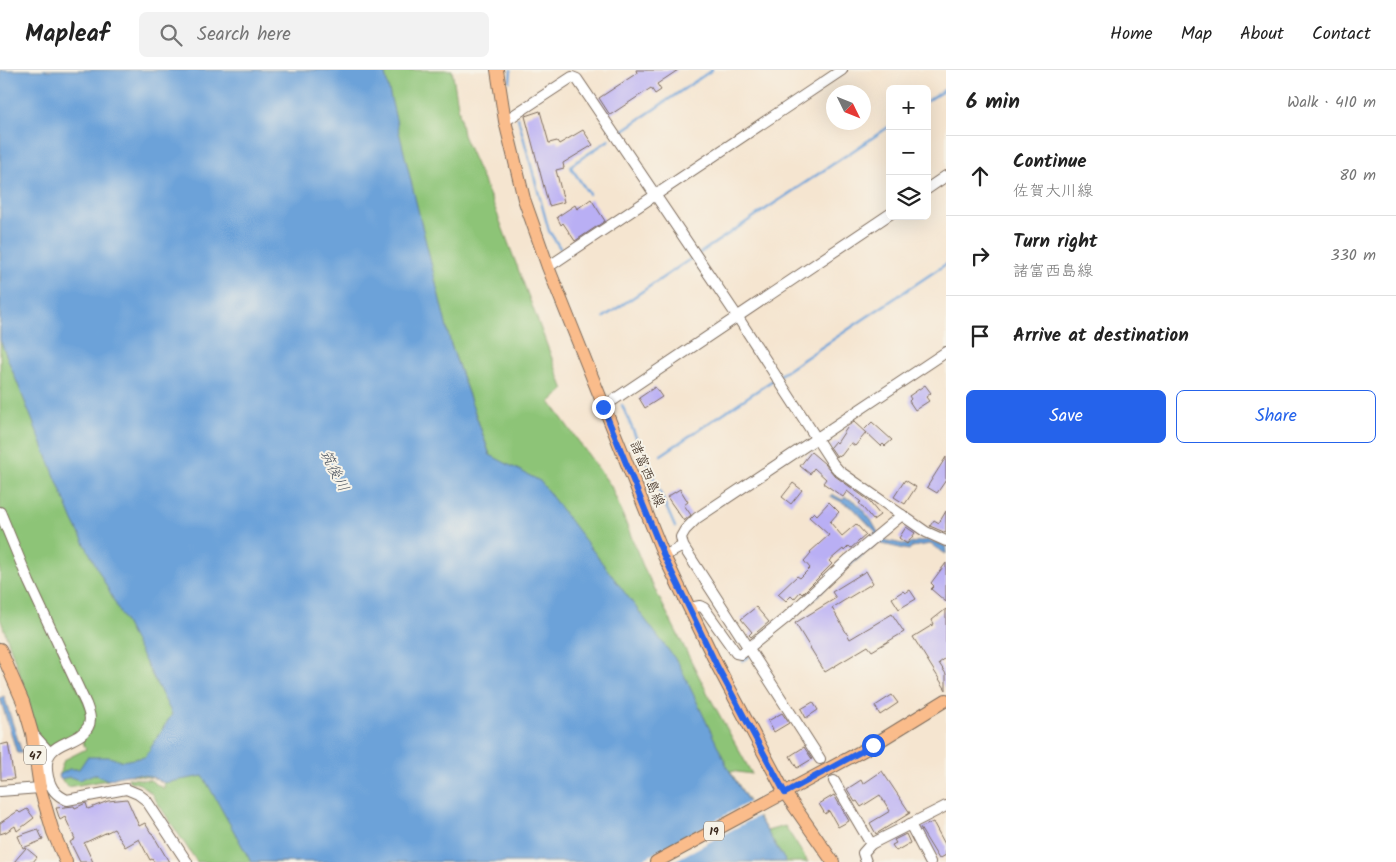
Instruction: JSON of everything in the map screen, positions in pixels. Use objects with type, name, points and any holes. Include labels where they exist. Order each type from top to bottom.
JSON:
[{"type":"main road","name":"諸富西島線","points":[[497,70],[505,121],[524,199],[548,267],[664,556],[717,666],[785,793],[833,862]]},
{"type":"main road","name":"47","points":[[0,649],[23,702],[32,733],[40,788],[66,862]]},
{"type":"main road","points":[[785,793],[873,745],[946,700]]},
{"type":"main road","name":"19","points":[[656,862],[785,793]]},
{"type":"street","points":[[548,267],[842,70]]},
{"type":"street","points":[[505,121],[572,77],[575,77],[737,316],[833,464],[839,471],[926,532],[946,541]]},
{"type":"street","points":[[931,186],[946,176]]},
{"type":"street","points":[[603,407],[886,217]]},
{"type":"street","points":[[820,759],[683,546],[681,537],[697,518],[946,352]]},
{"type":"street","points":[[0,512],[29,582],[91,717],[89,726],[83,733],[61,744],[50,753],[47,760],[47,768],[51,788],[67,800],[126,789],[138,794],[146,800],[187,862]]},
{"type":"street","points":[[689,608],[700,606],[704,608],[736,653],[741,654],[750,649],[786,618],[849,559],[902,515]]},
{"type":"street","points":[[664,556],[683,546]]},
{"type":"street","points":[[32,733],[50,753]]},
{"type":"street","points":[[834,781],[871,844]]},
{"type":"street","points":[[0,791],[40,788]]},
{"type":"street","points":[[866,862],[863,853],[871,844],[946,806]]},
{"type":"street","points":[[910,824],[930,862]]},
{"type":"green space","points":[[361,70],[452,70],[463,135],[495,208],[564,390],[550,402],[611,486],[643,566],[708,694],[752,774],[730,771],[767,831],[785,826],[808,862],[770,862],[490,455],[451,345]]},
{"type":"green space","points":[[0,276],[213,736],[297,862],[197,862],[151,793],[140,784],[129,781],[128,778],[150,780],[164,789],[164,783],[155,778],[125,774],[108,780],[68,787],[62,780],[60,772],[64,760],[86,749],[81,738],[92,728],[0,508]]},
{"type":"green space","points":[[0,518],[87,709],[88,723],[79,732],[49,748],[37,736],[27,695],[0,618]]},
{"type":"water","name":"筑後川","points":[[0,70],[384,70],[451,345],[490,455],[540,481],[679,664],[729,770],[786,862],[251,862],[203,776],[164,783],[150,776],[136,774],[108,780],[94,774],[79,780],[70,777],[60,779],[59,775],[69,769],[79,769],[87,757],[109,757],[122,761],[145,757],[172,714],[73,521],[0,340]]},
{"type":"water","points":[[832,494],[843,500],[845,497],[856,502],[871,520],[880,536],[888,541],[907,545],[929,540],[945,546],[946,554],[930,544],[912,547],[909,550],[878,543],[850,566],[793,619],[791,618],[876,532],[853,508],[830,496]]},
{"type":"water","points":[[4,696],[22,753],[17,753],[0,698]]},
{"type":"pier","points":[[751,801],[760,815],[672,862],[638,862]]},
{"type":"building","points":[[636,70],[678,70],[657,84],[661,90],[655,94],[651,88],[610,115],[599,98],[637,73]]},
{"type":"building","points":[[540,111],[549,143],[557,141],[559,144],[583,130],[593,145],[563,163],[564,168],[556,170],[564,202],[549,206],[525,116]]},
{"type":"building","points":[[591,199],[605,221],[575,241],[563,223],[561,225],[557,217],[575,205],[577,209]]},
{"type":"building","points":[[925,385],[931,393],[926,397],[929,401],[915,410],[909,401],[911,399],[909,396]]},
{"type":"building","points":[[655,387],[662,397],[645,408],[639,398]]},
{"type":"building","points":[[854,422],[866,433],[855,446],[851,443],[841,456],[838,455],[837,457],[830,447],[835,441],[837,443],[846,427]]},
{"type":"building","points":[[872,422],[892,440],[885,446],[883,444],[881,446],[864,430]]},
{"type":"building","points":[[811,452],[835,476],[867,499],[880,515],[873,520],[859,503],[861,502],[847,491],[843,497],[823,483],[826,479],[814,468],[810,474],[800,466]]},
{"type":"building","points":[[946,457],[946,480],[937,493],[927,487]]},
{"type":"building","points":[[905,480],[916,487],[905,504],[894,497]]},
{"type":"building","points":[[793,483],[802,490],[791,504],[782,497]]},
{"type":"building","points":[[680,489],[688,502],[684,505],[691,515],[684,521],[667,497]]},
{"type":"building","points":[[829,502],[839,512],[830,522],[842,536],[856,524],[866,535],[851,548],[849,546],[844,551],[843,549],[829,561],[832,564],[802,594],[800,592],[794,599],[791,596],[786,601],[778,594],[797,576],[800,578],[810,568],[804,561],[810,552],[829,535],[809,517],[814,512],[817,515]]},
{"type":"building","points":[[946,511],[946,533],[930,526],[934,520],[939,523]]},
{"type":"building","points":[[906,527],[915,533],[907,544],[899,538]]},
{"type":"building","points":[[946,563],[946,602],[931,589],[934,586],[931,583]]},
{"type":"building","points":[[866,571],[873,583],[832,608],[850,639],[892,614],[904,632],[872,651],[868,646],[825,672],[795,623],[836,598],[832,592]]},
{"type":"building","points":[[910,590],[916,599],[899,609],[892,598],[903,591],[905,593]]},
{"type":"building","points":[[756,607],[769,622],[751,637],[749,635],[752,632],[741,619]]},
{"type":"building","points":[[946,609],[946,658],[939,663],[946,674],[946,690],[913,637],[934,624],[932,620]]},
{"type":"building","points":[[892,695],[898,703],[880,715],[875,706]]},
{"type":"building","points":[[813,702],[818,710],[806,718],[801,709]]},
{"type":"building","points":[[782,713],[789,723],[774,732],[768,721]]},
{"type":"building","points":[[8,743],[14,779],[1,780],[0,745]]},
{"type":"building","points":[[804,747],[812,759],[797,768],[790,756]]},
{"type":"building","points":[[882,771],[910,813],[876,834],[870,823],[890,811],[880,795],[861,807],[857,801],[855,802],[847,789],[861,780],[863,784]]},
{"type":"building","points":[[834,795],[849,821],[838,827],[829,811],[825,814],[819,804]]},
{"type":"building","points":[[127,799],[139,826],[145,823],[169,862],[154,862],[152,859],[150,860],[139,839],[125,847],[114,829],[84,843],[93,862],[80,862],[70,842],[75,839],[65,817],[60,820],[56,808],[74,806],[75,808],[86,803],[88,809],[108,801]]},
{"type":"building","points":[[27,809],[34,818],[17,831],[15,826],[0,834],[0,823],[18,811],[20,813]]},
{"type":"building","points":[[933,822],[946,846],[946,855],[939,859],[920,828]]},
{"type":"building","points":[[38,829],[43,840],[23,848],[18,836]]},
{"type":"building","points":[[906,834],[910,843],[896,851],[892,845],[896,843],[894,840]]},
{"type":"building","points":[[26,848],[37,857],[33,862],[14,862]]},
{"type":"waterway","points":[[510,81],[511,70]]},
{"type":"waterway","points":[[622,131],[712,70]]},
{"type":"waterway","points":[[931,98],[946,89]]},
{"type":"waterway","points":[[518,118],[549,231],[560,248]]},
{"type":"waterway","points":[[700,253],[886,129]]},
{"type":"waterway","points":[[589,194],[570,166],[609,140]]},
{"type":"waterway","points":[[604,317],[692,258]]},
{"type":"waterway","points":[[780,375],[946,264]]},
{"type":"waterway","points":[[661,455],[773,380]]},
{"type":"waterway","points":[[622,405],[675,527]]},
{"type":"waterway","points":[[757,650],[772,635]]},
{"type":"waterway","points":[[743,661],[749,656]]},
{"type":"route","points":[[603,407],[664,556],[717,666],[785,793],[873,745]]}]
